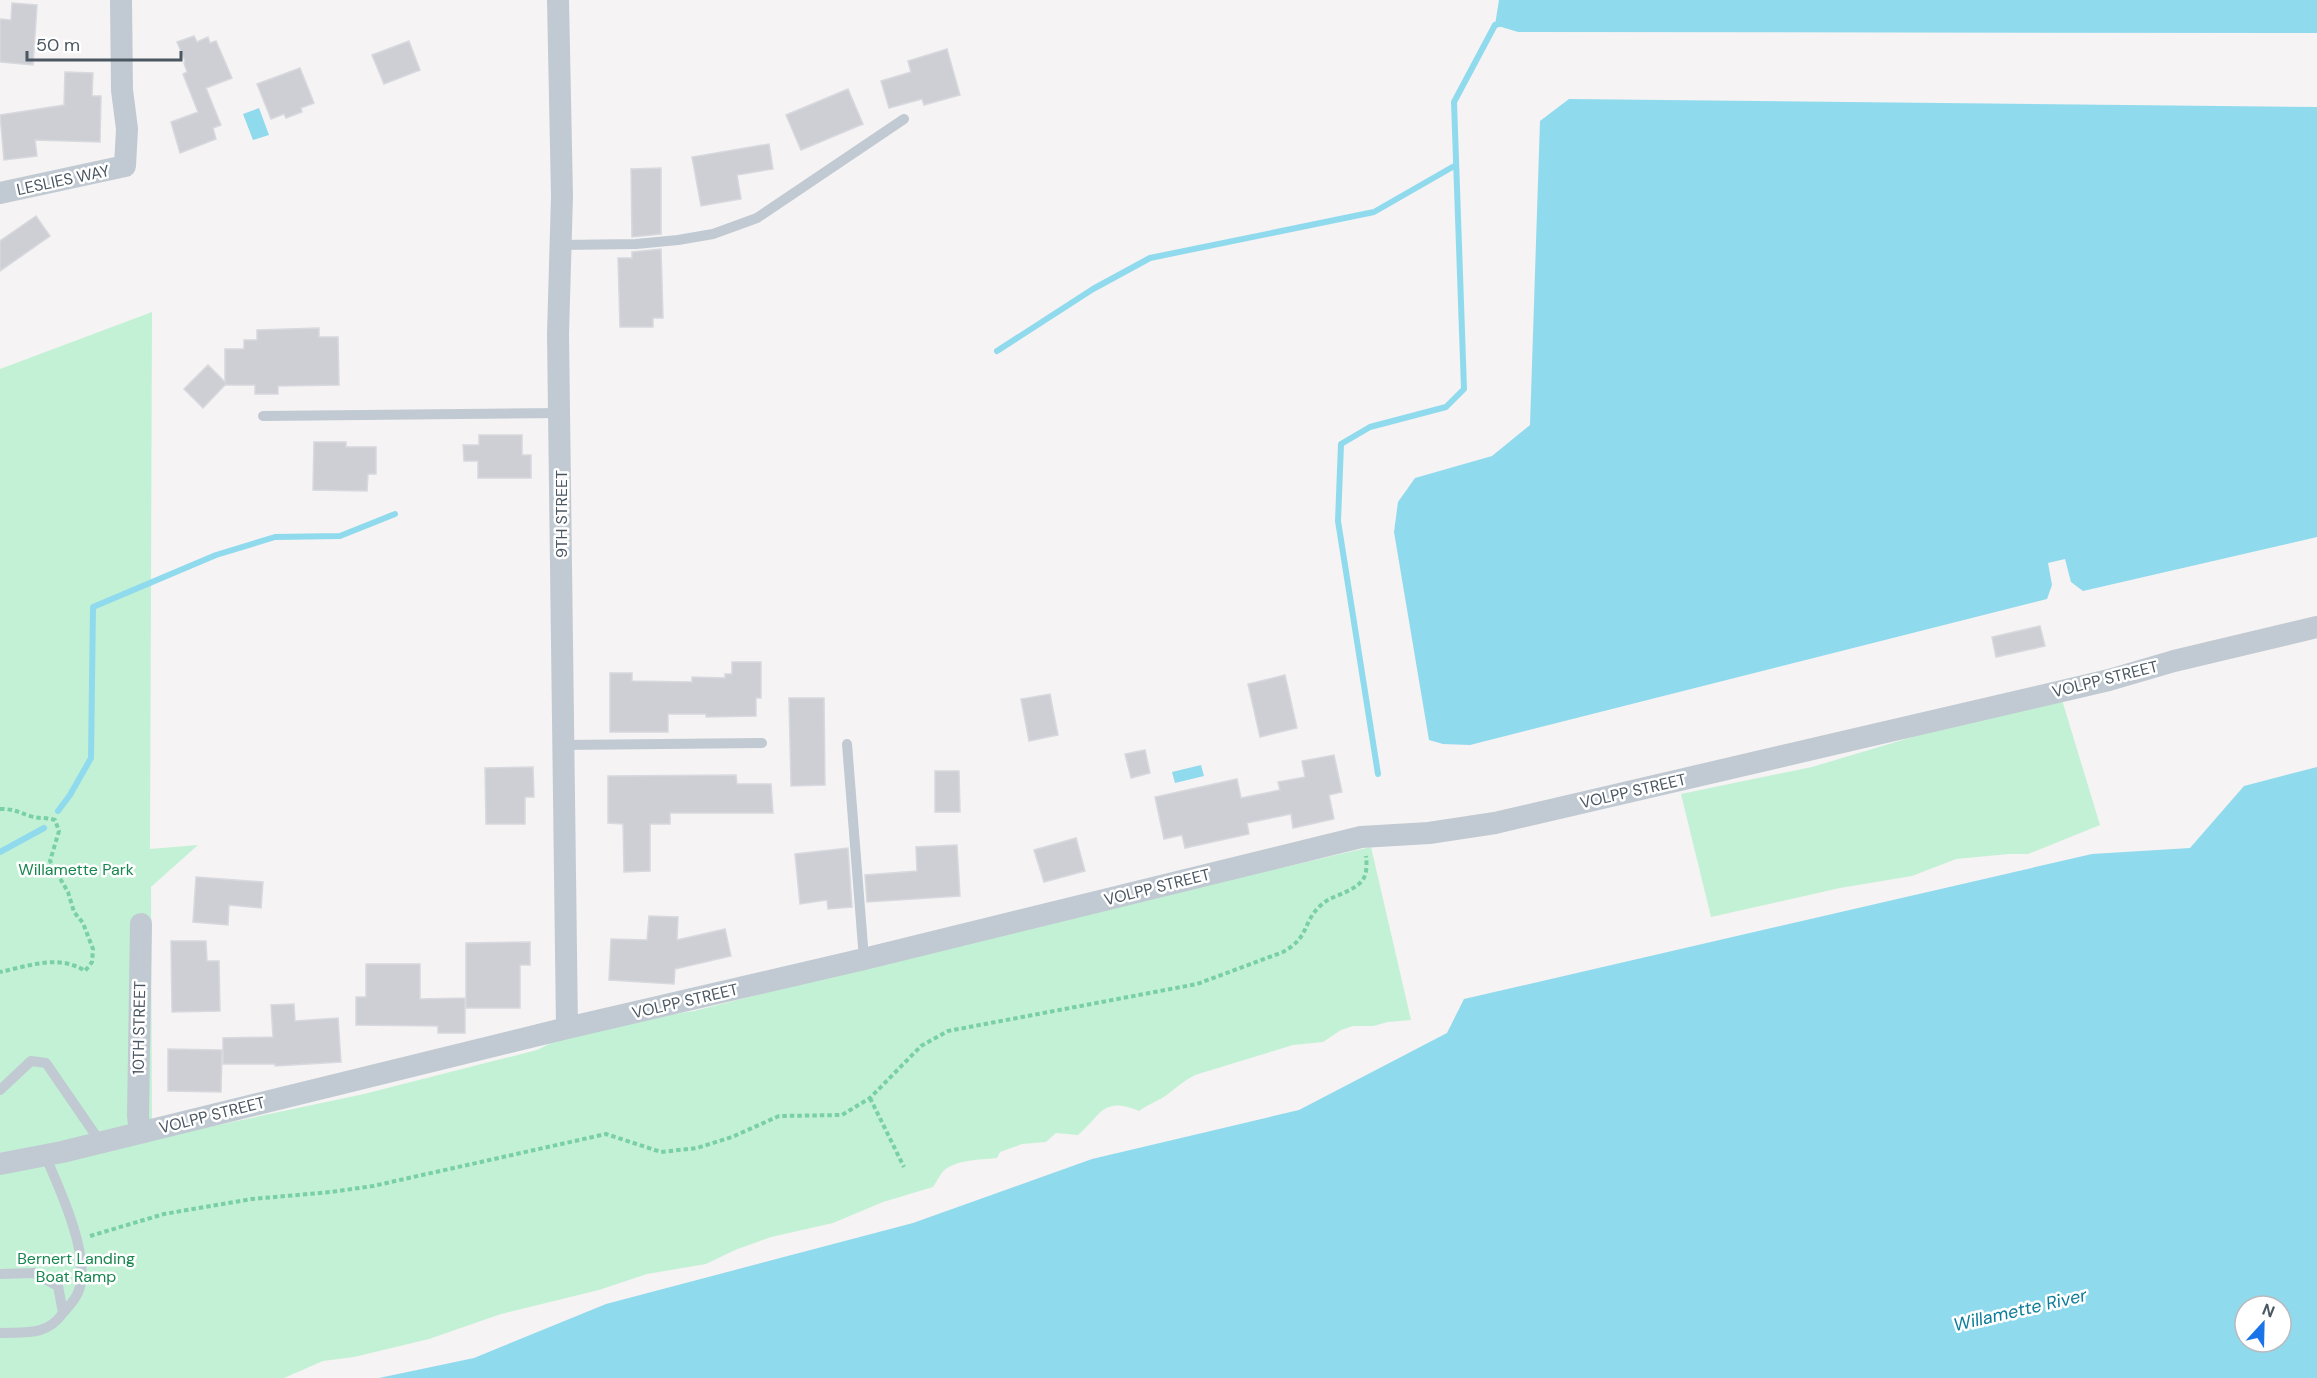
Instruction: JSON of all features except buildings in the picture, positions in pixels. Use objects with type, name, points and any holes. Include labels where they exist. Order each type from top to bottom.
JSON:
[{"type":"street","name":"LESLIES WAY","points":[[0,193],[125,166],[127,129],[122,90],[121,0]]},
{"type":"street","name":"9TH STREET","points":[[558,0],[561,245],[558,334],[567,1028]]},
{"type":"street","name":"VOLPP STREET","points":[[0,1164],[101,1143],[1361,837],[1429,833],[1495,823],[2109,680],[2174,661],[2317,627]]},
{"type":"street","name":"10TH STREET","points":[[140,1132],[138,1116],[141,924]]},
{"type":"lane","points":[[561,245],[636,244],[678,240],[713,234],[757,218],[904,119]]},
{"type":"lane","points":[[263,416],[560,413]]},
{"type":"lane","points":[[563,745],[762,743]]},
{"type":"lane","points":[[848,744],[864,959]]},
{"type":"lane","points":[[0,1090],[31,1061],[46,1063],[101,1143]]},
{"type":"lane","points":[[0,1333],[38,1332],[56,1323],[75,1300],[81,1281],[80,1250],[77,1239],[45,1154]]},
{"type":"lane","points":[[0,1274],[34,1273],[58,1286],[63,1312]]},
{"type":"path","points":[[0,809],[19,810],[32,817],[44,816],[55,820],[59,831],[50,861],[68,892],[74,912],[83,923],[93,949],[92,962],[85,971],[74,964],[52,962],[0,972]]},
{"type":"path","points":[[77,1239],[164,1214],[252,1198],[331,1192],[373,1186],[606,1134],[661,1152],[697,1148],[732,1137],[779,1116],[842,1115],[870,1098],[921,1046],[948,1031],[1197,984],[1283,952],[1294,946],[1305,934],[1311,918],[1321,905],[1362,881],[1366,872],[1366,859],[1361,837]]},
{"type":"path","points":[[870,1098],[904,1167]]},
{"type":"green space","points":[[152,312],[150,849],[198,845],[151,887],[152,1139],[364,1094],[537,1050],[579,1029],[694,1011],[1063,918],[1371,847],[1411,1020],[1373,1026],[1353,1026],[1341,1030],[1323,1042],[1293,1045],[1195,1075],[1139,1111],[1117,1106],[1104,1110],[1078,1135],[1056,1133],[1046,1142],[1022,1144],[1000,1152],[997,1158],[952,1165],[941,1174],[933,1187],[883,1202],[833,1223],[771,1237],[735,1250],[706,1264],[647,1274],[599,1290],[501,1314],[429,1339],[354,1357],[323,1361],[284,1378],[0,1378],[0,369]]},
{"type":"green space","points":[[2062,700],[2100,825],[2028,854],[1956,859],[1912,876],[1840,888],[1711,917],[1681,794],[1812,767],[1926,733]]},
{"type":"water","points":[[1499,0],[2317,0],[2317,33],[1518,32],[1495,25]]},
{"type":"water","points":[[1569,99],[2317,107],[2317,537],[2083,591],[2071,582],[2065,559],[2048,563],[2052,585],[2047,599],[1470,745],[1443,744],[1429,740],[1394,532],[1398,502],[1415,478],[1492,456],[1530,425],[1540,121]]},
{"type":"water","points":[[259,108],[269,135],[253,140],[243,114]]},
{"type":"water","points":[[1201,765],[1204,776],[1175,783],[1172,772]]},
{"type":"water","name":"Willamette River","points":[[2317,767],[2317,1378],[379,1378],[474,1358],[606,1304],[913,1223],[1092,1159],[1299,1110],[1447,1033],[1464,999],[2092,854],[2190,848],[2244,786]]},
{"type":"waterway","points":[[1378,774],[1338,521],[1341,444],[1370,427],[1446,407],[1464,389],[1454,102],[1495,25],[1503,23]]},
{"type":"waterway","points":[[997,351],[1093,289],[1150,258],[1374,212],[1456,165]]},
{"type":"waterway","points":[[58,811],[91,758],[93,607],[216,555],[275,537],[340,536],[395,514]]},
{"type":"waterway","points":[[0,852],[44,828]]},
{"type":"park label","name":"Willamette Park","points":[[76,869]]},
{"type":"park label","name":"Bernert Landing Boat Ramp","points":[[76,1267]]}]
